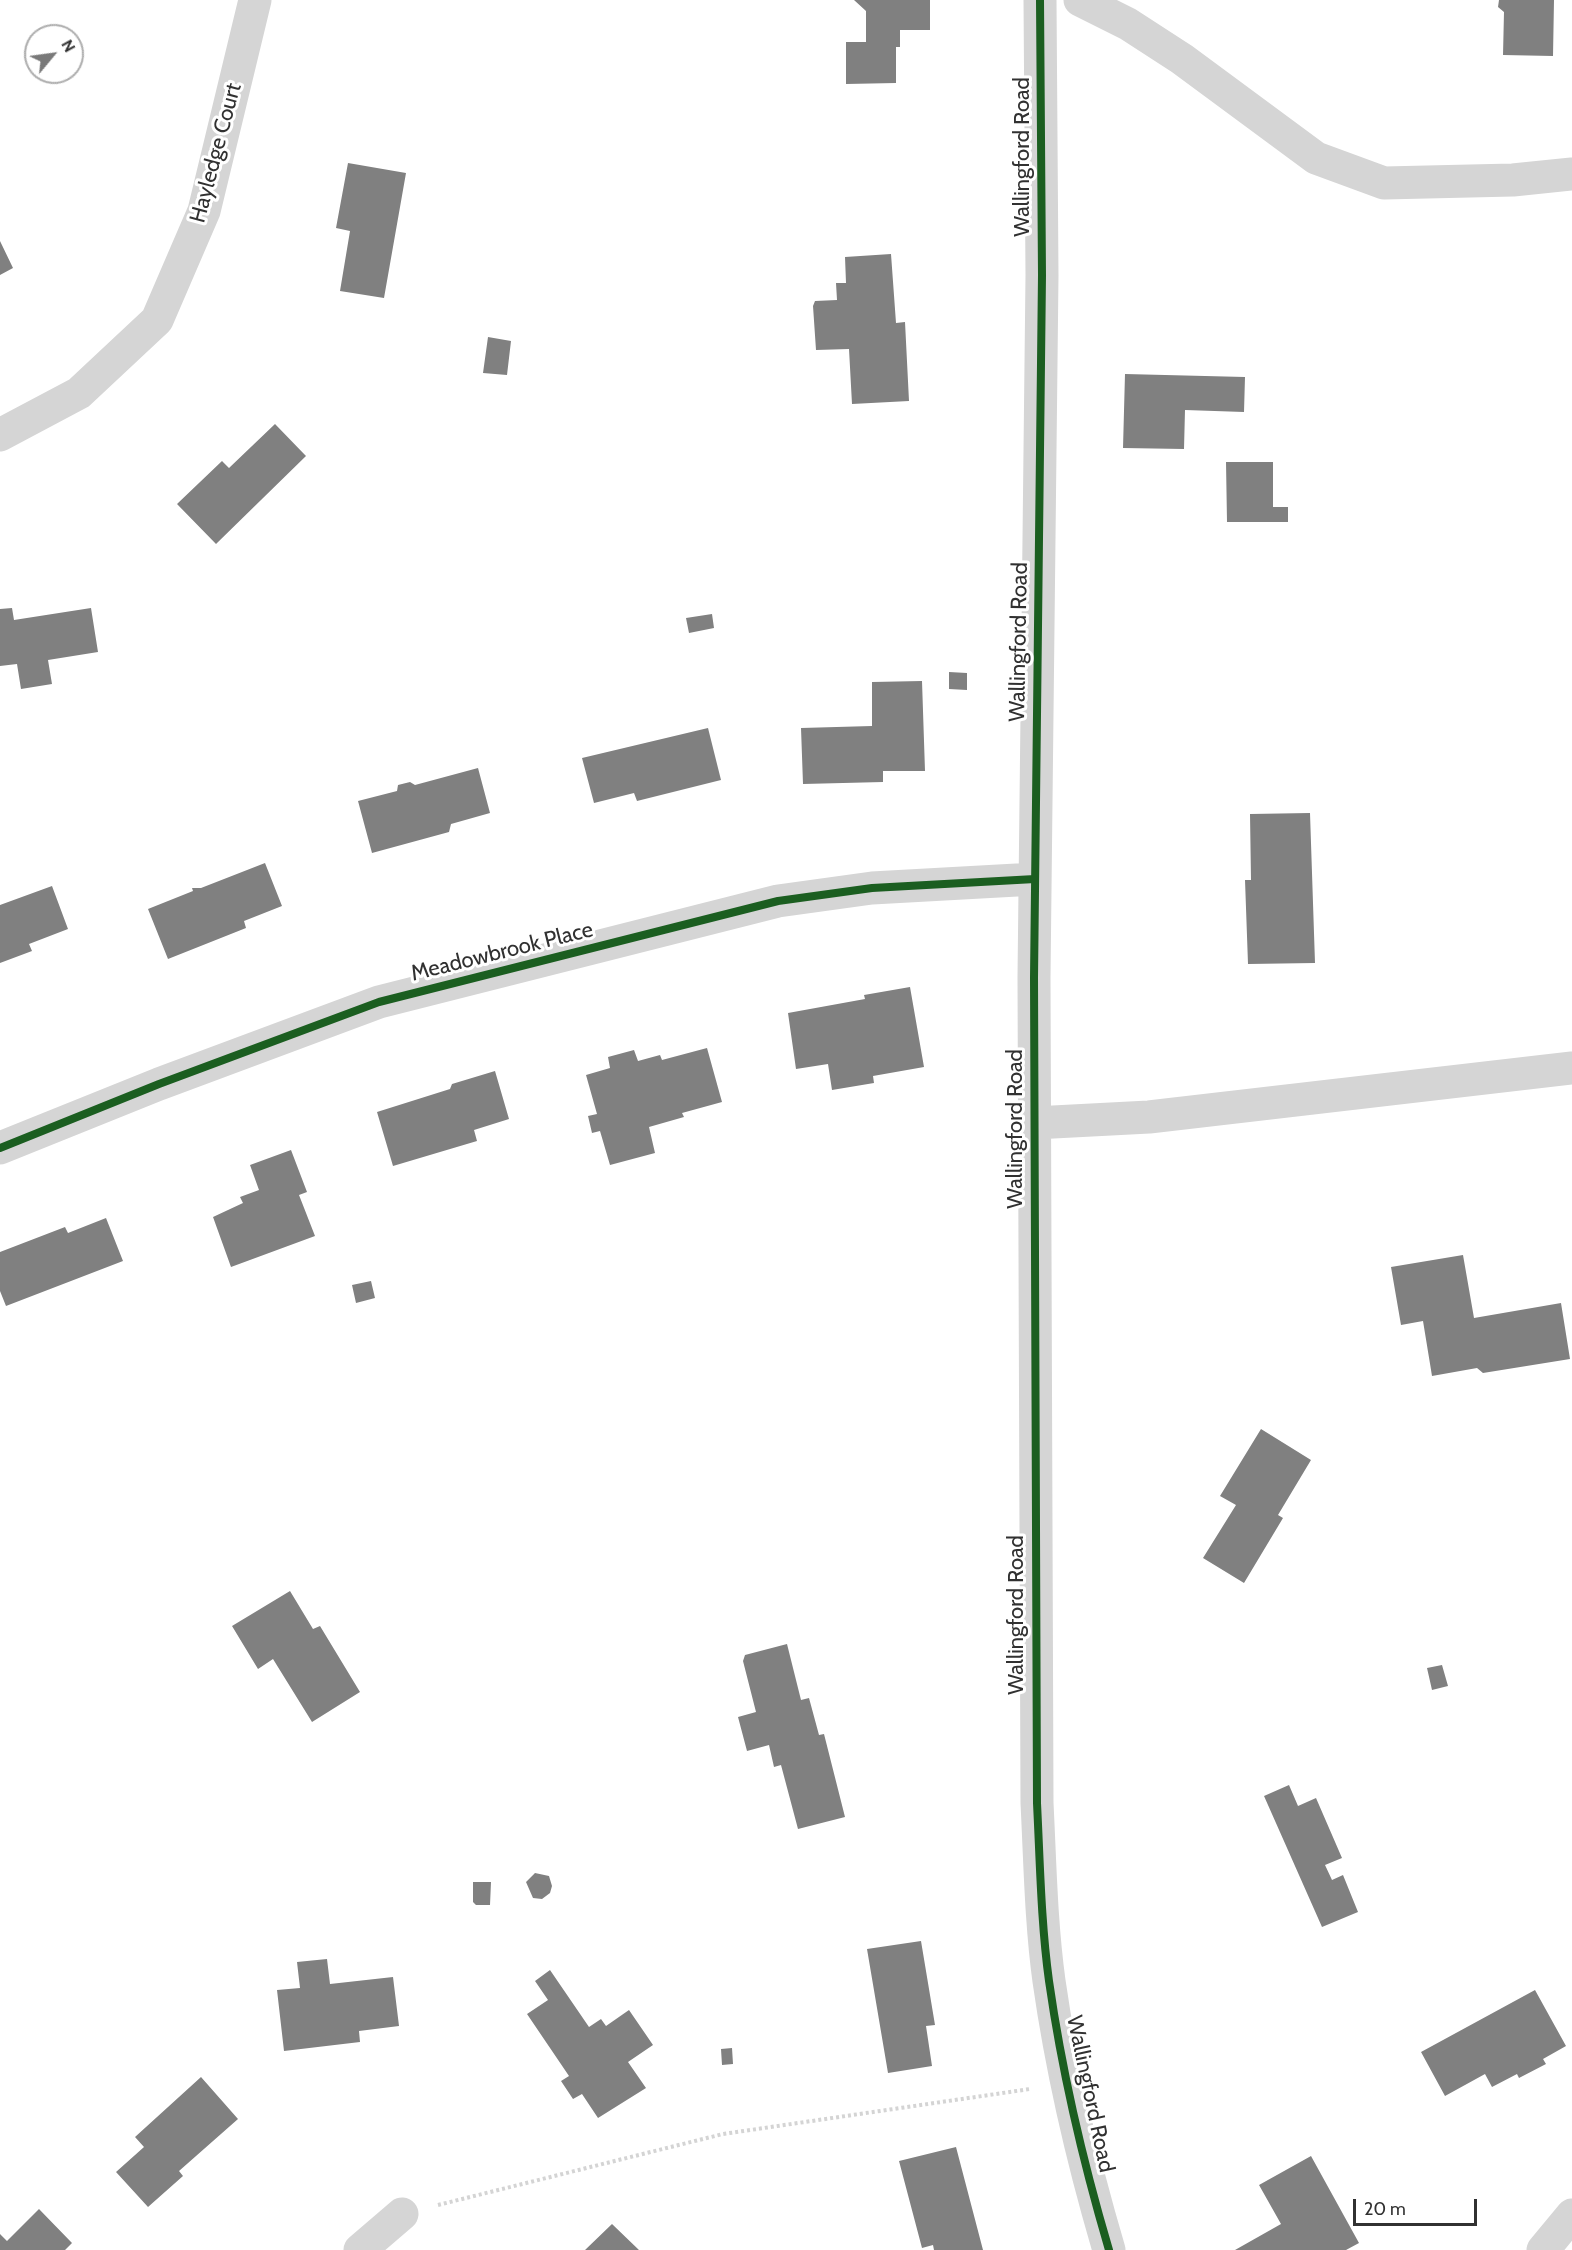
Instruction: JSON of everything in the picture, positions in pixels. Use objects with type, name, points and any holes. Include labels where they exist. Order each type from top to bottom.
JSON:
[{"type":"street","name":"Hayledge Court","points":[[0,435],[79,393],[157,320],[204,211],[255,0]]},
{"type":"street","name":"Wallingford Road","points":[[1040,0],[1042,275],[1034,1123],[1037,1803],[1049,1979],[1067,2084],[1109,2250]]},
{"type":"street","points":[[1080,0],[1128,24],[1182,59],[1316,158],[1384,183],[1513,180],[1572,174]]},
{"type":"street","name":"Meadowbrook Place","points":[[0,1148],[159,1084],[391,999],[778,901],[872,888],[1035,879]]},
{"type":"street","points":[[1034,1123],[1149,1117],[1572,1068]]},
{"type":"street","points":[[360,2250],[402,2214]]},
{"type":"street","points":[[1543,2250],[1572,2215]]},
{"type":"path","points":[[402,2214],[723,2134],[1067,2084]]},
{"type":"building","points":[[854,0],[930,0],[930,30],[900,30],[900,47],[896,47],[896,83],[846,84],[846,42],[866,42],[866,11]]},
{"type":"building","points":[[1499,0],[1554,0],[1553,56],[1503,55],[1504,12],[1498,7]]},
{"type":"building","points":[[348,163],[406,173],[384,298],[340,291],[350,231],[336,228]]},
{"type":"building","points":[[0,241],[13,268],[0,275]]},
{"type":"building","points":[[891,254],[896,323],[905,322],[909,401],[852,404],[849,349],[816,350],[813,306],[815,301],[837,300],[836,283],[846,283],[845,257]]},
{"type":"building","points":[[488,337],[511,341],[507,375],[483,373]]},
{"type":"building","points":[[1125,374],[1245,377],[1244,412],[1185,410],[1184,449],[1123,448]]},
{"type":"building","points":[[275,424],[306,456],[216,544],[177,504],[222,461],[229,468]]},
{"type":"building","points":[[1226,462],[1273,462],[1273,507],[1288,507],[1288,522],[1227,522]]},
{"type":"building","points":[[12,608],[14,620],[91,608],[98,652],[48,660],[52,684],[21,689],[17,664],[0,666],[0,609]]},
{"type":"building","points":[[712,614],[714,628],[689,633],[686,618]]},
{"type":"building","points":[[949,672],[967,673],[967,690],[949,689]]},
{"type":"building","points":[[922,681],[925,771],[883,771],[883,782],[803,784],[801,728],[872,726],[872,682]]},
{"type":"building","points":[[708,728],[721,780],[637,801],[634,793],[594,803],[582,758]]},
{"type":"building","points":[[478,768],[490,813],[451,824],[449,832],[372,853],[358,801],[397,791],[398,785],[410,782],[415,785]]},
{"type":"building","points":[[1310,813],[1315,963],[1248,964],[1245,880],[1251,880],[1250,814]]},
{"type":"building","points":[[265,863],[282,906],[244,921],[246,928],[168,959],[148,909],[193,891],[192,888],[201,888]]},
{"type":"building","points":[[52,886],[68,929],[29,944],[32,951],[0,963],[0,905]]},
{"type":"building","points":[[910,987],[924,1067],[873,1076],[874,1083],[832,1090],[828,1064],[796,1069],[788,1013],[865,999],[864,995]]},
{"type":"building","points":[[707,1048],[722,1102],[682,1113],[684,1117],[649,1127],[655,1153],[610,1165],[600,1131],[592,1133],[588,1116],[597,1114],[586,1075],[610,1068],[608,1057],[634,1050],[638,1061],[660,1055],[662,1060]]},
{"type":"building","points":[[495,1071],[509,1119],[474,1130],[477,1141],[393,1166],[377,1112],[450,1089],[452,1084]]},
{"type":"building","points":[[291,1150],[307,1192],[299,1195],[315,1236],[231,1267],[213,1217],[243,1203],[240,1197],[259,1190],[250,1165]]},
{"type":"building","points":[[106,1218],[123,1261],[6,1306],[0,1291],[0,1252],[65,1227],[68,1233]]},
{"type":"building","points":[[1463,1255],[1474,1318],[1561,1303],[1570,1359],[1483,1373],[1477,1368],[1432,1376],[1423,1321],[1401,1325],[1391,1267]]},
{"type":"building","points":[[371,1281],[375,1298],[356,1303],[352,1285]]},
{"type":"building","points":[[1261,1429],[1311,1460],[1278,1515],[1283,1518],[1244,1583],[1203,1558],[1236,1505],[1220,1496]]},
{"type":"building","points":[[290,1591],[313,1629],[320,1626],[360,1692],[312,1722],[273,1659],[258,1669],[232,1626]]},
{"type":"building","points":[[787,1644],[801,1700],[809,1698],[819,1735],[824,1734],[845,1817],[798,1829],[781,1765],[774,1767],[769,1745],[747,1751],[738,1717],[756,1712],[743,1661],[745,1655]]},
{"type":"building","points":[[1442,1665],[1448,1686],[1432,1690],[1427,1668]]},
{"type":"building","points":[[1289,1785],[1298,1806],[1316,1798],[1342,1858],[1325,1865],[1332,1880],[1343,1875],[1358,1912],[1322,1927],[1264,1796]]},
{"type":"building","points":[[535,1873],[549,1876],[552,1886],[550,1893],[542,1899],[533,1898],[526,1882]]},
{"type":"building","points":[[473,1882],[491,1882],[490,1905],[476,1905],[473,1902]]},
{"type":"building","points":[[921,1941],[935,2025],[926,2026],[932,2066],[888,2073],[867,1949]]},
{"type":"building","points":[[327,1959],[330,1984],[393,1977],[399,2026],[359,2031],[360,2042],[284,2051],[277,1990],[300,1988],[297,1962]]},
{"type":"building","points":[[550,1970],[589,2027],[601,2019],[606,2026],[629,2010],[653,2045],[628,2062],[646,2088],[598,2118],[582,2094],[573,2099],[561,2081],[569,2076],[527,2014],[548,2000],[535,1981]]},
{"type":"building","points":[[1535,1990],[1566,2046],[1543,2059],[1546,2064],[1519,2078],[1517,2074],[1492,2087],[1485,2074],[1445,2096],[1421,2052]]},
{"type":"building","points":[[732,2048],[733,2064],[722,2065],[721,2049]]},
{"type":"building","points":[[201,2077],[238,2119],[179,2171],[183,2176],[148,2207],[116,2172],[144,2147],[135,2137]]},
{"type":"building","points":[[956,2147],[983,2250],[934,2250],[933,2245],[922,2248],[899,2161]]},
{"type":"building","points":[[1311,2156],[1359,2243],[1346,2250],[1235,2250],[1281,2224],[1259,2185]]},
{"type":"building","points":[[39,2209],[72,2243],[65,2250],[0,2250],[0,2234],[7,2241]]},
{"type":"building","points":[[612,2224],[639,2250],[585,2250]]},
{"type":"cycle path","points":[[1040,0],[1042,275],[1034,977],[1037,1803],[1044,1937],[1054,2015],[1074,2117],[1109,2250]]},
{"type":"cycle path","points":[[0,1148],[159,1084],[379,1002],[778,901],[872,888],[1035,879]]}]
